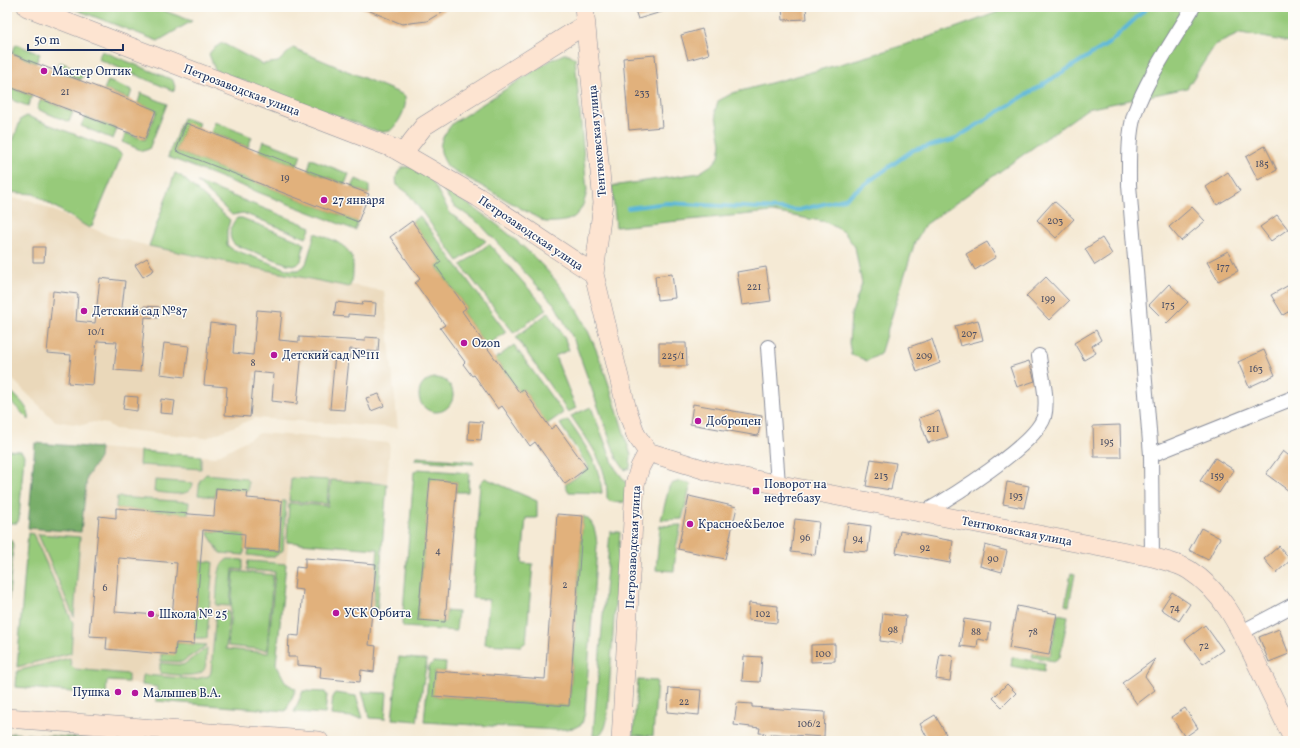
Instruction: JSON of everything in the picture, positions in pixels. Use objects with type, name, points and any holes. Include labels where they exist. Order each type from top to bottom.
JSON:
[{"type":"street","name":"Петрозаводская улица","points":[[27,7],[387,145],[478,197],[594,274],[627,410],[636,435],[648,452],[640,467],[635,484],[621,741]]},
{"type":"street","points":[[1152,557],[1151,456],[1128,185],[1129,153],[1135,113],[1150,81],[1193,7]]},
{"type":"street","points":[[403,153],[424,126],[585,16]]},
{"type":"street","name":"Тентюковская улица","points":[[585,16],[603,203],[594,274]]},
{"type":"street","points":[[768,348],[778,484]]},
{"type":"street","points":[[923,513],[954,496],[988,472],[1038,429],[1044,416],[1046,402],[1039,356]]},
{"type":"street","points":[[1151,456],[1293,398]]},
{"type":"street","name":"Тентюковская улица","points":[[648,452],[709,470],[1152,557],[1179,565],[1208,585],[1220,597],[1242,632],[1293,739]]},
{"type":"street","points":[[1242,632],[1293,605]]},
{"type":"street","points":[[7,718],[319,741]]},
{"type":"shaded area","points":[[7,198],[30,200],[107,235],[148,246],[153,245],[276,271],[384,291],[398,428],[255,418],[206,438],[115,429],[107,424],[94,422],[82,425],[55,421],[7,374]]},
{"type":"shaded area","name":"Школа № 25","points":[[260,433],[390,443],[382,550],[288,543],[273,696],[17,674],[35,443],[215,457]]},
{"type":"green space","points":[[69,7],[154,7],[192,21],[158,41]]},
{"type":"green space","points":[[1010,7],[1293,7],[1293,45],[1289,42],[1241,33],[1215,45],[1187,88],[1087,109],[925,225],[915,242],[880,354],[867,361],[851,354],[849,343],[851,315],[862,284],[855,247],[844,232],[826,222],[772,212],[616,227],[612,186],[699,173],[713,164],[719,157],[721,143],[715,111],[718,101],[733,93],[838,65],[908,44],[942,33]]},
{"type":"green space","points":[[222,43],[262,64],[278,62],[293,48],[404,95],[404,109],[397,124],[390,131],[382,132],[374,130],[215,70],[209,54],[213,49]]},
{"type":"green space","points":[[16,44],[40,54],[36,63],[12,53]]},
{"type":"green space","points":[[102,51],[173,80],[175,87],[174,91],[98,59]]},
{"type":"green space","points":[[564,54],[569,54],[575,58],[587,191],[582,207],[574,217],[569,220],[545,222],[448,167],[442,154],[441,144],[442,139],[453,123],[551,60]]},
{"type":"green space","points":[[60,62],[84,72],[81,80],[56,70]]},
{"type":"green space","points":[[108,81],[132,90],[129,99],[104,89]]},
{"type":"green space","points":[[7,86],[32,96],[28,106],[14,101]]},
{"type":"green space","points":[[141,93],[167,104],[149,149],[143,151],[122,142],[126,133],[145,140],[157,111],[138,103]]},
{"type":"green space","points":[[41,99],[73,112],[69,122],[37,109]]},
{"type":"green space","points":[[27,116],[118,151],[122,155],[92,226],[89,228],[34,194],[7,192],[7,157],[21,119]]},
{"type":"green space","points":[[85,117],[117,129],[113,139],[81,126]]},
{"type":"green space","points":[[183,118],[199,123],[197,128],[186,124],[176,151],[358,222],[355,230],[168,157]]},
{"type":"green space","points":[[215,122],[252,137],[248,147],[211,132]]},
{"type":"green space","points":[[264,141],[301,155],[297,166],[259,151]]},
{"type":"green space","points":[[311,159],[349,174],[345,184],[308,170]]},
{"type":"green space","points":[[404,167],[413,167],[431,179],[450,213],[486,241],[458,261],[408,193],[397,185],[397,174]]},
{"type":"green space","points":[[175,173],[181,176],[230,220],[227,231],[227,245],[232,249],[289,270],[298,270],[306,264],[315,233],[335,241],[350,254],[353,261],[353,274],[349,287],[149,246]]},
{"type":"green space","points":[[356,179],[369,185],[369,194],[352,187]]},
{"type":"green space","points":[[197,182],[311,227],[306,238],[243,213],[232,215]]},
{"type":"green space","points":[[442,188],[461,199],[498,225],[516,240],[563,289],[585,324],[593,342],[631,455],[630,468],[625,470],[617,459],[574,340],[555,305],[480,224],[453,205]]},
{"type":"green space","points":[[420,216],[506,332],[486,346],[462,311],[466,308],[436,266],[441,262],[412,221]]},
{"type":"green space","points":[[237,218],[242,218],[302,242],[304,244],[301,261],[297,265],[287,264],[235,245],[231,239],[230,232]]},
{"type":"green space","points":[[489,244],[547,309],[514,333],[461,265]]},
{"type":"green space","points":[[549,312],[565,339],[569,350],[555,356],[576,408],[568,412],[516,337]]},
{"type":"green space","points":[[514,345],[563,413],[547,424],[523,389],[519,392],[495,359]]},
{"type":"green space","points":[[433,378],[439,378],[448,383],[452,389],[452,401],[448,407],[439,412],[433,412],[424,407],[419,398],[419,392],[424,383]]},
{"type":"green space","points":[[7,388],[25,406],[28,411],[29,420],[7,398]]},
{"type":"green space","points":[[591,407],[615,468],[628,485],[628,501],[617,503],[607,499],[607,487],[601,465],[591,445],[571,416]]},
{"type":"green space","points":[[568,420],[595,463],[601,483],[602,493],[569,492],[565,485],[589,468],[560,424]]},
{"type":"green space","points":[[35,443],[100,448],[99,458],[87,477],[81,532],[28,528]]},
{"type":"green space","points":[[7,450],[21,451],[24,455],[19,519],[17,523],[7,523]]},
{"type":"green space","points":[[140,451],[201,456],[201,469],[139,465]]},
{"type":"green space","points":[[417,457],[472,461],[474,464],[414,460]]},
{"type":"green space","points":[[418,469],[469,473],[468,492],[456,492],[457,482],[430,480],[418,619],[445,622],[446,611],[458,612],[456,631],[404,627],[402,624],[414,472]]},
{"type":"green space","points":[[206,474],[245,478],[248,482],[248,491],[216,488],[215,497],[198,495],[200,480]]},
{"type":"green space","points":[[291,478],[329,480],[327,504],[289,501]]},
{"type":"green space","points":[[485,478],[537,501],[537,518],[526,518],[522,563],[533,564],[526,642],[521,646],[485,644],[489,600],[472,598],[480,483]]},
{"type":"green space","points":[[155,480],[193,483],[188,492],[171,494],[154,492]]},
{"type":"green space","points":[[331,480],[387,484],[377,614],[373,614],[378,549],[287,542],[289,503],[328,506]]},
{"type":"green space","points":[[680,481],[691,484],[682,519],[661,520],[669,487],[671,484]]},
{"type":"green space","points":[[117,497],[189,502],[188,514],[116,508]]},
{"type":"green space","points":[[282,501],[286,501],[283,550],[276,556],[272,557],[248,555],[249,549],[279,551]]},
{"type":"green space","points":[[583,516],[590,521],[592,525],[597,546],[585,712],[582,724],[574,728],[557,730],[424,722],[429,666],[434,662],[446,663],[445,672],[435,671],[434,696],[569,706]]},
{"type":"green space","points":[[681,525],[676,549],[674,571],[656,570],[660,526]]},
{"type":"green space","points":[[209,531],[245,534],[244,555],[220,553],[208,534]]},
{"type":"green space","points":[[610,532],[620,532],[607,720],[603,731],[593,736]]},
{"type":"green space","points":[[28,533],[33,534],[73,623],[71,653],[17,667]]},
{"type":"green space","points":[[38,534],[80,537],[74,617]]},
{"type":"green space","points":[[7,539],[11,540],[13,545],[7,622]]},
{"type":"green space","points":[[228,559],[243,560],[243,570],[233,569],[230,606],[216,605],[219,573],[224,562]]},
{"type":"green space","points":[[200,561],[213,562],[207,638],[194,638]]},
{"type":"green space","points":[[248,561],[286,564],[276,664],[286,683],[296,689],[286,711],[156,701],[157,687],[142,685],[143,675],[195,679],[209,676],[211,672],[216,611],[229,612],[226,649],[268,653],[275,572],[247,570]]},
{"type":"green space","points":[[234,571],[273,575],[267,650],[228,646]]},
{"type":"green space","points":[[1071,573],[1075,574],[1069,606],[1065,605]]},
{"type":"green space","points":[[1058,614],[1068,616],[1060,657],[1054,661],[1032,657],[1033,653],[1050,656]]},
{"type":"green space","points":[[176,643],[207,645],[182,662],[161,661],[161,654],[175,654]]},
{"type":"green space","points":[[207,648],[205,668],[201,673],[183,675],[160,673],[160,663],[183,665]]},
{"type":"green space","points":[[399,657],[427,660],[417,721],[392,719]]},
{"type":"green space","points":[[1012,657],[1045,663],[1044,672],[1011,666]]},
{"type":"green space","points":[[70,658],[71,665],[75,669],[128,674],[128,682],[107,681],[106,695],[16,687],[17,671]]},
{"type":"green space","points":[[638,680],[657,681],[653,736],[633,735]]},
{"type":"green space","points":[[303,691],[325,692],[327,695],[325,714],[294,712]]},
{"type":"green space","points":[[362,692],[387,693],[385,719],[370,718]]},
{"type":"green space","points":[[335,693],[356,696],[363,718],[331,715],[333,695]]},
{"type":"green space","points":[[13,733],[121,741],[7,741],[9,734]]},
{"type":"building","points":[[360,7],[450,7],[427,21],[402,24]]},
{"type":"building","points":[[634,7],[668,7],[668,10],[638,19]]},
{"type":"building","points":[[782,7],[806,7],[807,19],[783,20]]},
{"type":"building","points":[[702,29],[709,54],[688,60],[681,35]]},
{"type":"building","points":[[7,52],[156,110],[145,139],[7,86]]},
{"type":"building","points":[[655,55],[662,127],[629,130],[623,58]]},
{"type":"building","points":[[186,123],[369,194],[358,222],[176,151]]},
{"type":"building","points":[[1265,146],[1277,170],[1258,180],[1246,157]]},
{"type":"building","points":[[1228,172],[1240,191],[1217,205],[1206,187]]},
{"type":"building","points":[[1054,201],[1074,219],[1056,238],[1037,220]]},
{"type":"building","points":[[1192,207],[1205,221],[1181,241],[1169,227]]},
{"type":"building","points":[[1277,215],[1288,229],[1271,241],[1260,227]]},
{"type":"building","points":[[412,221],[441,262],[436,266],[466,308],[462,311],[486,346],[519,392],[523,389],[551,429],[556,425],[587,468],[565,484],[535,442],[530,446],[502,406],[498,409],[474,375],[472,376],[463,364],[465,362],[440,328],[445,325],[415,283],[420,279],[390,237]]},
{"type":"building","points":[[1102,238],[1112,254],[1095,265],[1085,249]]},
{"type":"building","points":[[987,242],[996,257],[975,270],[966,254]]},
{"type":"building","points":[[33,247],[45,247],[44,262],[33,262]]},
{"type":"building","points":[[1228,251],[1238,271],[1218,281],[1207,262]]},
{"type":"building","points":[[147,258],[154,270],[143,277],[135,265]]},
{"type":"building","points":[[766,267],[771,301],[742,305],[737,272]]},
{"type":"building","points":[[672,274],[675,298],[657,300],[655,276]]},
{"type":"building","points":[[1046,277],[1069,301],[1049,320],[1026,296]]},
{"type":"building","points":[[100,278],[125,281],[122,308],[143,310],[144,306],[159,307],[158,318],[145,317],[140,372],[114,370],[117,342],[97,341],[93,385],[68,383],[71,355],[47,353],[53,291],[78,294],[76,321],[95,323]]},
{"type":"building","points":[[1169,284],[1188,302],[1167,323],[1149,305]]},
{"type":"building","points":[[1289,285],[1293,293],[1293,309],[1283,315],[1271,295]]},
{"type":"building","points":[[336,302],[362,305],[363,302],[376,303],[375,316],[348,314],[348,317],[334,316]]},
{"type":"building","points":[[257,310],[282,312],[279,340],[299,342],[299,337],[365,341],[365,337],[379,338],[378,352],[350,349],[344,410],[330,409],[335,354],[302,351],[297,404],[272,401],[274,374],[254,372],[250,417],[225,415],[227,387],[204,385],[210,323],[235,326],[233,353],[253,355]]},
{"type":"building","points":[[978,320],[983,340],[960,346],[955,326]]},
{"type":"building","points":[[1096,330],[1101,340],[1092,346],[1096,353],[1084,360],[1074,343]]},
{"type":"building","points":[[932,339],[940,363],[917,372],[909,347]]},
{"type":"building","points":[[164,343],[189,346],[185,377],[160,374]]},
{"type":"building","points":[[659,343],[686,343],[687,366],[659,366]]},
{"type":"building","points":[[1264,350],[1275,375],[1249,387],[1238,362]]},
{"type":"building","points":[[1029,361],[1035,381],[1017,387],[1010,367]]},
{"type":"building","points":[[379,394],[384,406],[371,411],[366,398]]},
{"type":"building","points":[[125,396],[138,397],[137,411],[123,409]]},
{"type":"building","points":[[161,399],[175,401],[173,414],[160,413]]},
{"type":"building","points":[[693,404],[762,416],[758,436],[690,424]]},
{"type":"building","points":[[939,411],[948,437],[928,443],[919,418]]},
{"type":"building","points":[[469,421],[483,422],[481,440],[468,439]]},
{"type":"building","points":[[1120,425],[1121,457],[1094,457],[1093,426]]},
{"type":"building","points":[[1283,451],[1293,459],[1293,494],[1266,474]]},
{"type":"building","points":[[1215,458],[1234,470],[1219,493],[1200,481]]},
{"type":"building","points":[[871,459],[896,463],[891,490],[866,486]]},
{"type":"building","points":[[430,479],[457,482],[445,622],[418,620]]},
{"type":"building","points":[[1007,482],[1029,486],[1024,508],[1003,504]]},
{"type":"building","points":[[216,488],[248,491],[247,498],[282,501],[279,551],[244,549],[245,534],[203,530],[194,644],[176,643],[175,655],[106,649],[107,637],[89,636],[99,516],[116,518],[116,508],[214,516]],"holes":[[[119,558],[177,563],[172,616],[115,612]]]},
{"type":"building","points":[[689,496],[737,507],[725,559],[678,549]]},
{"type":"building","points":[[557,514],[583,516],[569,706],[433,696],[435,671],[545,679]]},
{"type":"building","points":[[795,519],[819,522],[815,555],[791,552]]},
{"type":"building","points":[[848,523],[871,526],[868,552],[844,550]]},
{"type":"building","points":[[1201,528],[1220,538],[1208,560],[1189,550]]},
{"type":"building","points":[[900,531],[953,541],[950,563],[896,553]]},
{"type":"building","points":[[985,545],[1007,551],[1002,572],[980,566]]},
{"type":"building","points":[[1279,546],[1291,560],[1276,573],[1264,559]]},
{"type":"building","name":"УСК Орбита","points":[[305,558],[376,564],[369,645],[376,646],[374,672],[361,670],[360,682],[320,678],[321,667],[297,665],[297,657],[288,657],[289,635],[299,636],[303,590],[294,589],[296,567],[305,568]]},
{"type":"building","points":[[1172,592],[1190,604],[1179,621],[1161,609]]},
{"type":"building","points":[[749,603],[778,606],[777,623],[748,620]]},
{"type":"building","points":[[1017,606],[1057,614],[1049,655],[1009,648]]},
{"type":"building","points":[[883,613],[906,616],[903,644],[880,641]]},
{"type":"building","points":[[964,619],[991,623],[988,641],[978,639],[977,648],[960,646]]},
{"type":"building","points":[[1205,625],[1223,650],[1203,664],[1185,640]]},
{"type":"building","points":[[1279,629],[1289,654],[1269,662],[1259,637]]},
{"type":"building","points":[[835,644],[835,661],[811,662],[811,645]]},
{"type":"building","points":[[940,654],[953,656],[950,681],[936,679]]},
{"type":"building","points":[[744,656],[762,657],[760,682],[742,681]]},
{"type":"building","points":[[1155,659],[1145,676],[1155,690],[1137,704],[1122,683]]},
{"type":"building","points":[[1007,684],[1016,693],[1002,707],[993,698]]},
{"type":"building","points":[[669,688],[701,690],[699,715],[667,712]]},
{"type":"building","points":[[737,703],[752,704],[752,707],[825,712],[824,737],[759,733],[760,728],[734,725]]},
{"type":"building","points":[[1185,708],[1198,728],[1185,737],[1171,717]]},
{"type":"building","points":[[935,715],[946,734],[933,741],[929,741],[920,724]]},
{"type":"waterway","points":[[628,208],[667,203],[799,210],[844,199],[913,150],[953,140],[1108,44],[1148,7]]},
{"type":"place","name":"Мастер Оптик","points":[[44,71]]},
{"type":"place","name":"27 января","points":[[324,200]]},
{"type":"place","name":"Детский сад №87","points":[[84,311]]},
{"type":"place","name":"Ozon","points":[[464,343]]},
{"type":"place","name":"Детский сад №111","points":[[274,355]]},
{"type":"place","name":"Доброцен","points":[[698,421]]},
{"type":"place","name":"Поворот на нефтебазу","points":[[756,491]]},
{"type":"place","name":"Красное&Белое","points":[[690,524]]},
{"type":"place","name":"УСК Орбита","points":[[336,613]]},
{"type":"place","name":"Школа № 25","points":[[151,614]]},
{"type":"place","name":"Пушка","points":[[118,692]]},
{"type":"place","name":"Малышев В.А.","points":[[135,693]]}]
